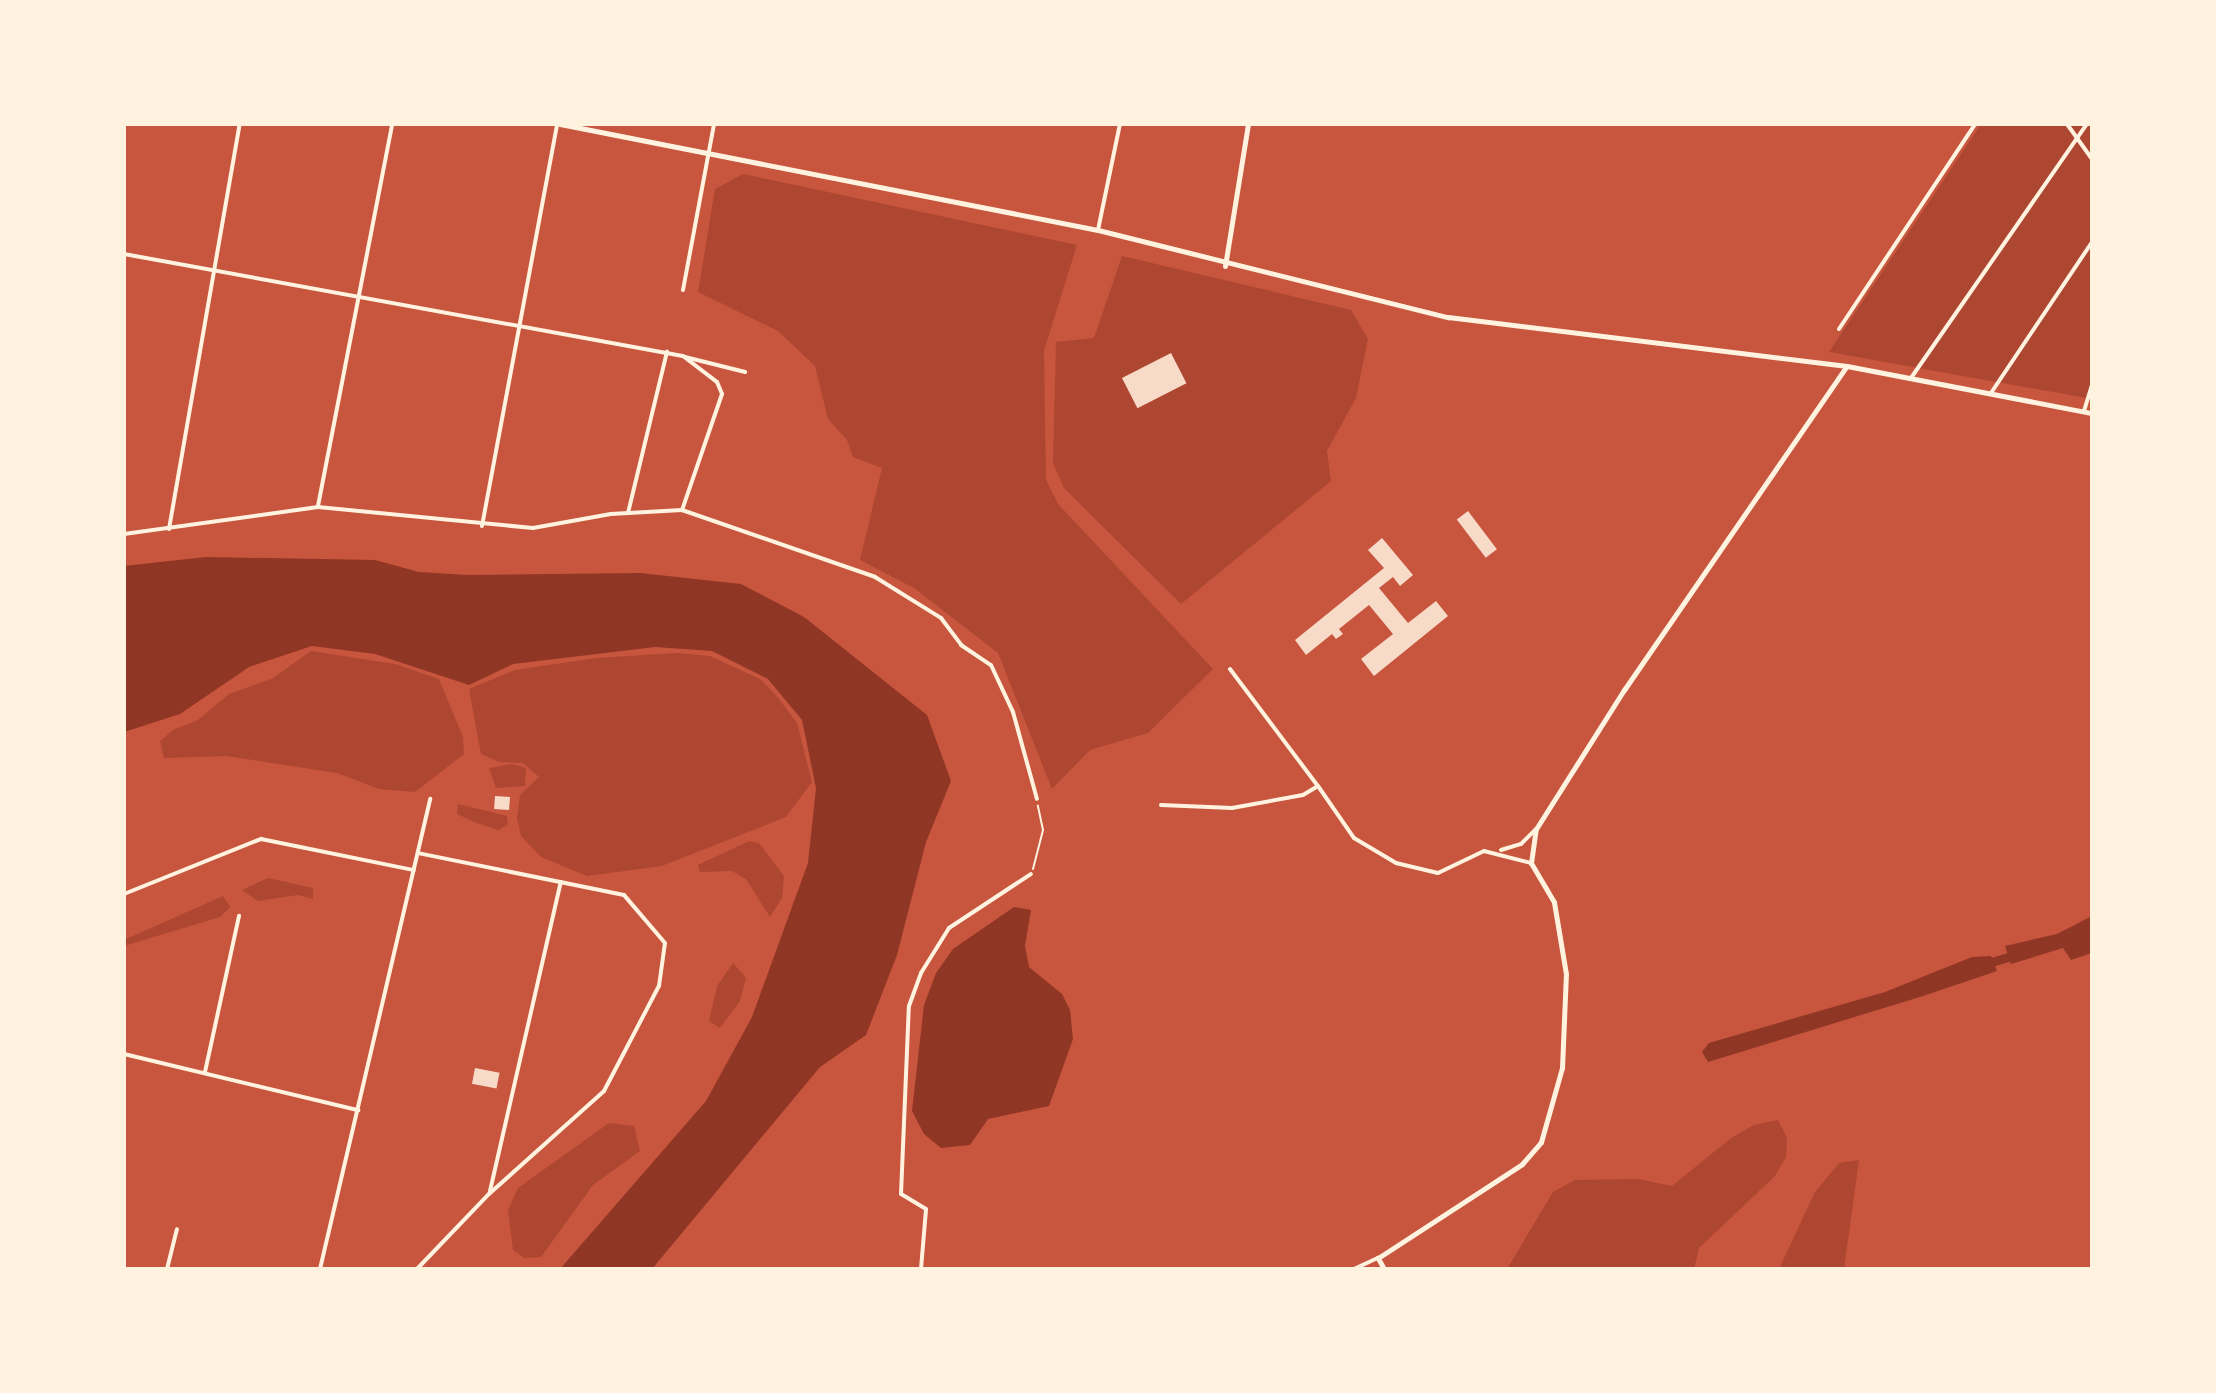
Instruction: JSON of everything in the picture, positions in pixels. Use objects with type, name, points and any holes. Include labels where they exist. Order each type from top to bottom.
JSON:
[{"type":"main road","points":[[559,124],[1098,230],[1225,266],[1448,317],[1847,366],[2092,413]]},
{"type":"main road","points":[[1225,266],[1248,124]]},
{"type":"main road","points":[[1384,1269],[1378,1258],[1522,1164],[1541,1142],[1562,1068],[1566,974],[1554,902],[1531,863],[1536,829],[1624,690],[1847,366]]},
{"type":"street","points":[[169,529],[240,124]]},
{"type":"street","points":[[318,507],[356,295],[392,124]]},
{"type":"street","points":[[482,526],[559,124]]},
{"type":"street","points":[[683,290],[714,124]]},
{"type":"street","points":[[1098,230],[1120,124]]},
{"type":"street","points":[[1839,329],[1975,124]]},
{"type":"street","points":[[2067,124],[2092,159]]},
{"type":"street","points":[[1911,378],[2087,124]]},
{"type":"street","points":[[1991,393],[2092,242]]},
{"type":"street","points":[[124,254],[356,295],[520,329],[667,352],[745,372]]},
{"type":"street","points":[[628,513],[667,352]]},
{"type":"street","points":[[682,510],[718,416],[722,394],[717,382],[683,356]]},
{"type":"street","points":[[2084,411],[2092,384]]},
{"type":"street","points":[[124,534],[318,507],[482,526],[533,528],[628,513],[682,510],[875,577],[941,618],[961,645],[991,665],[1013,712],[1037,799]]},
{"type":"street","points":[[1230,669],[1354,838],[1396,863],[1438,873],[1484,851],[1531,863]]},
{"type":"street","points":[[1161,805],[1195,811],[1232,808],[1303,795],[1318,786]]},
{"type":"street","points":[[320,1269],[430,799]]},
{"type":"street","points":[[1496,852],[1521,844],[1536,829]]},
{"type":"street","points":[[124,894],[261,839],[414,870]]},
{"type":"street","points":[[417,1269],[489,1194],[604,1091],[659,986],[665,943],[624,895],[418,853]]},
{"type":"street","points":[[921,1269],[926,1209],[901,1194],[909,1006],[921,973],[949,928],[1031,874]]},
{"type":"street","points":[[489,1194],[561,882]]},
{"type":"street","points":[[205,1072],[239,916]]},
{"type":"street","points":[[124,1054],[358,1110]]},
{"type":"street","points":[[167,1269],[177,1229]]},
{"type":"street","points":[[1354,1269],[1378,1258]]},
{"type":"path","points":[[1031,874],[1043,830],[1037,799]]},
{"type":"shaded area","points":[[1981,124],[2092,124],[2092,399],[1829,352]]},
{"type":"shaded area","points":[[743,174],[1077,245],[1044,351],[1046,480],[1058,504],[1213,669],[1148,733],[1090,750],[1052,789],[998,653],[914,588],[860,560],[882,468],[853,457],[847,440],[828,419],[815,366],[778,331],[698,292],[715,189]]},
{"type":"shaded area","points":[[1122,256],[1351,310],[1368,339],[1356,398],[1327,451],[1331,481],[1181,604],[1064,488],[1053,463],[1056,342],[1094,338]]},
{"type":"shaded area","points":[[206,557],[375,560],[419,572],[468,575],[640,573],[741,584],[804,617],[927,715],[951,781],[926,842],[897,955],[866,1035],[820,1067],[652,1269],[560,1269],[706,1101],[752,1017],[808,863],[816,788],[802,720],[768,679],[712,651],[655,647],[513,664],[469,685],[375,654],[312,646],[249,667],[180,714],[124,732],[124,566]]},
{"type":"shaded area","points":[[311,651],[395,664],[439,679],[463,737],[464,754],[415,792],[379,789],[337,773],[226,756],[164,758],[160,741],[173,730],[198,720],[229,694],[273,678]]},
{"type":"shaded area","points":[[678,653],[710,656],[760,679],[797,723],[812,782],[786,817],[662,866],[587,876],[541,857],[521,836],[517,818],[520,795],[539,777],[523,763],[499,762],[481,754],[469,689],[515,670],[596,658]]},
{"type":"shaded area","points":[[512,764],[526,768],[525,786],[496,788],[489,768]]},
{"type":"shaded area","points":[[458,804],[507,816],[508,825],[498,830],[474,822],[457,814]]},
{"type":"shaded area","points":[[749,841],[759,843],[784,876],[782,898],[770,917],[746,879],[732,871],[700,872],[698,865]]},
{"type":"shaded area","points":[[268,878],[313,888],[313,899],[298,895],[258,901],[242,890]]},
{"type":"shaded area","points":[[223,896],[230,907],[220,917],[124,946],[124,940]]},
{"type":"shaded area","points":[[1014,907],[1031,910],[1025,946],[1029,967],[1062,994],[1070,1010],[1073,1039],[1049,1106],[988,1119],[970,1145],[941,1148],[924,1134],[912,1111],[924,1005],[936,973],[953,949]]},
{"type":"shaded area","points":[[2092,916],[2092,953],[2071,960],[2063,948],[2011,964],[2005,946],[2057,934]]},
{"type":"shaded area","points":[[1991,956],[1997,971],[1923,996],[1708,1062],[1702,1052],[1709,1043],[1885,992],[1972,957]]},
{"type":"shaded area","points":[[733,963],[746,978],[740,1001],[720,1028],[709,1021],[717,986]]},
{"type":"shaded area","points":[[1778,1120],[1787,1138],[1786,1157],[1775,1176],[1699,1248],[1694,1269],[1507,1269],[1553,1192],[1575,1180],[1638,1179],[1672,1186],[1731,1138],[1754,1125]]},
{"type":"shaded area","points":[[609,1123],[634,1126],[640,1151],[593,1185],[541,1257],[524,1258],[513,1250],[508,1210],[518,1188]]},
{"type":"shaded area","points":[[1859,1160],[1844,1269],[1779,1269],[1815,1192],[1839,1163]]},
{"type":"building","points":[[1171,353],[1186,383],[1137,408],[1122,378]]},
{"type":"building","points":[[1468,511],[1497,549],[1486,558],[1457,519]]},
{"type":"building","points":[[1382,538],[1413,575],[1400,586],[1393,577],[1379,588],[1408,623],[1436,601],[1448,616],[1374,676],[1361,659],[1393,634],[1369,605],[1339,629],[1343,634],[1336,639],[1332,634],[1306,655],[1295,640],[1384,568],[1368,550]]},
{"type":"building","points":[[495,796],[510,797],[509,810],[494,809]]},
{"type":"building","points":[[475,1068],[500,1073],[496,1088],[472,1084]]},
{"type":"waterway","points":[[1985,964],[2020,953]]}]
